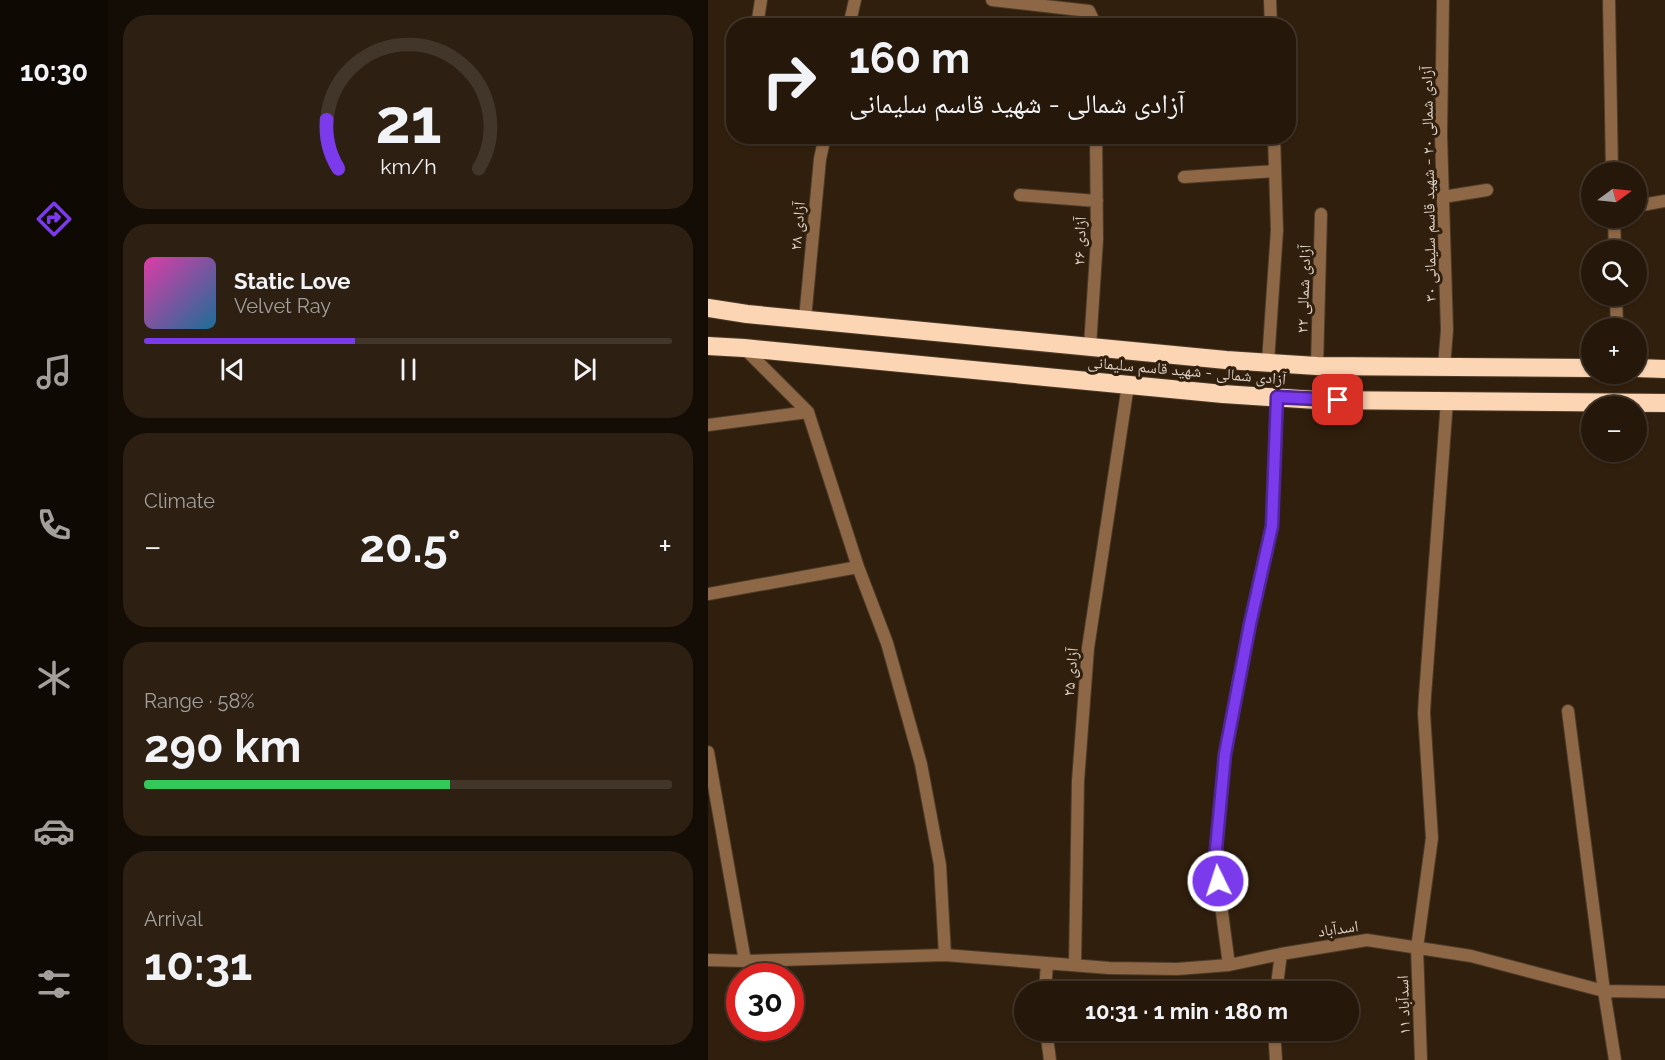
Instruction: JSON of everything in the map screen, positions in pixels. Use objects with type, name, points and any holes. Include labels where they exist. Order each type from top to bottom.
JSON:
[{"type":"highway","name":"آزادی شمالی - شهید قاسم سلیمانی","points":[[708,308],[1317,366],[1581,368]]},
{"type":"highway","name":"آزادی شمالی - شهید قاسم سلیمانی","points":[[708,346],[1316,400],[1665,403]]},
{"type":"highway","points":[[1647,368],[1665,369]]},
{"type":"street","points":[[758,18],[761,0]]},
{"type":"street","points":[[851,18],[855,0]]},
{"type":"street","points":[[992,0],[1089,6]]},
{"type":"street","points":[[1270,0],[1271,18]]},
{"type":"street","name":"آزادی شمالی ۲۰ - شهید قاسم سلیمانی ۳۰","points":[[1443,0],[1441,135],[1447,330],[1444,367]]},
{"type":"street","points":[[1609,0],[1612,162]]},
{"type":"street","name":"آزادی ۲۸","points":[[805,319],[823,144]]},
{"type":"street","name":"آزادی ۲۶","points":[[1090,346],[1097,239],[1096,144]]},
{"type":"street","points":[[1268,362],[1277,230],[1274,144]]},
{"type":"street","points":[[1184,177],[1275,171]]},
{"type":"street","points":[[1443,197],[1486,190]]},
{"type":"street","points":[[1020,195],[1096,201]]},
{"type":"street","points":[[1647,204],[1665,201]]},
{"type":"street","name":"آزادی شمالی ۲۲","points":[[1317,366],[1321,214]]},
{"type":"street","points":[[744,348],[808,412],[858,567],[887,643],[921,764],[940,865],[945,955]]},
{"type":"street","name":"آزادی ۲۵","points":[[1075,965],[1078,781],[1088,648],[1128,385]]},
{"type":"street","points":[[1229,965],[1215,860],[1225,754],[1272,526],[1277,397]]},
{"type":"street","name":"اسدآباد ۱۱","points":[[1421,1060],[1417,948],[1432,838],[1425,696],[1447,401]]},
{"type":"street","points":[[708,424],[808,412]]},
{"type":"street","points":[[708,594],[858,567]]},
{"type":"street","points":[[1568,711],[1615,1060]]},
{"type":"street","points":[[708,752],[745,961]]},
{"type":"street","name":"اسدآباد","points":[[708,960],[945,955],[1109,968],[1177,969],[1229,965],[1366,940],[1472,956],[1604,991],[1665,992]]},
{"type":"street","points":[[1277,981],[1281,954]]},
{"type":"street","points":[[1046,981],[1047,963]]},
{"type":"street","points":[[1047,1041],[1050,1060]]},
{"type":"street","points":[[1275,1041],[1276,1060]]},
{"type":"route","points":[[1218,881],[1215,860],[1225,754],[1272,526],[1277,397],[1338,400]]}]
